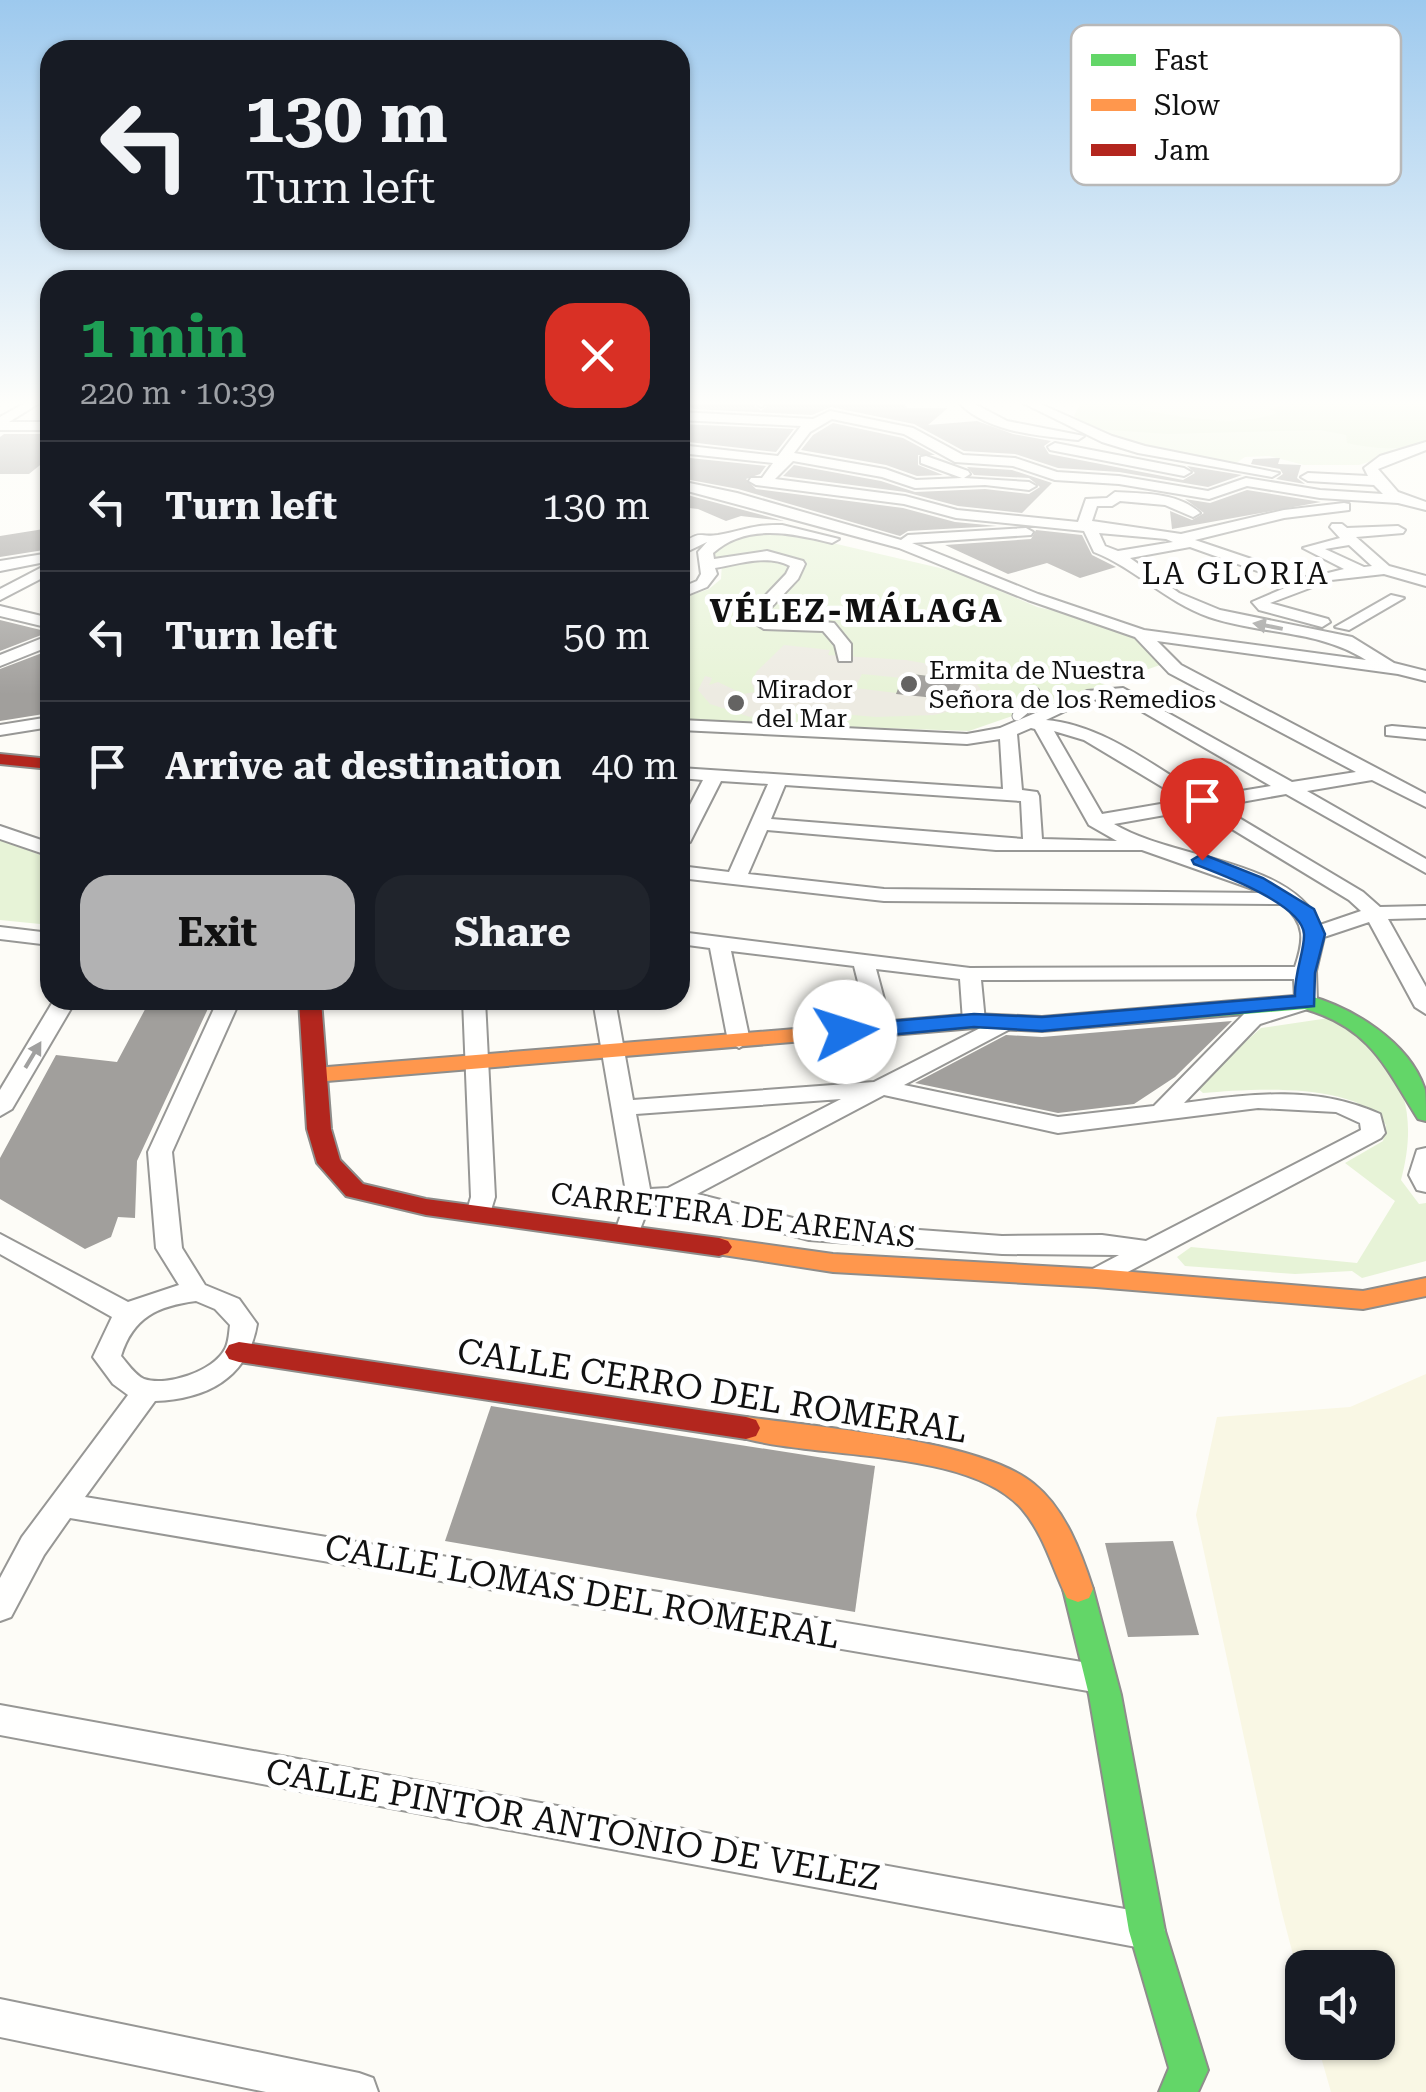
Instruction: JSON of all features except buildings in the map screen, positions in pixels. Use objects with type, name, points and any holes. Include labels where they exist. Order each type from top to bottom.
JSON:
[{"type":"street","points":[[746,500],[904,542],[1034,597],[1140,634],[1334,661],[1426,680]]},
{"type":"street","points":[[896,500],[976,515],[1026,502]]},
{"type":"street","points":[[1021,500],[1052,521],[1177,539],[1309,584]]},
{"type":"street","points":[[1113,500],[1091,502],[1086,525],[1099,549],[1116,556],[1174,596],[1216,614],[1346,640],[1397,673]]},
{"type":"street","points":[[1154,500],[1188,507],[1193,513]]},
{"type":"street","points":[[904,542],[912,502]]},
{"type":"street","points":[[1177,539],[1169,513],[1193,513],[1218,522],[1246,522],[1317,508],[1422,506]]},
{"type":"street","points":[[904,542],[1046,532],[1052,521]]},
{"type":"street","points":[[1116,556],[1246,522]]},
{"type":"street","points":[[690,545],[702,538],[715,539],[742,531],[787,530],[915,561],[947,561]]},
{"type":"street","points":[[1209,551],[1241,536],[1227,530]]},
{"type":"street","points":[[1361,572],[1310,548],[1344,534],[1398,530]]},
{"type":"street","points":[[1344,534],[1384,568],[1426,581]]},
{"type":"street","points":[[690,589],[702,584],[710,574],[705,552],[715,539]]},
{"type":"street","points":[[709,564],[766,556],[794,561],[798,564],[792,576],[753,618],[764,624],[828,626],[843,644],[845,658]]},
{"type":"street","points":[[0,566],[40,559]]},
{"type":"street","points":[[1384,568],[1328,576],[1260,602],[1264,607],[1343,627],[1392,657],[1397,673]]},
{"type":"street","points":[[0,595],[40,573]]},
{"type":"street","points":[[1343,627],[1396,598]]},
{"type":"street","points":[[0,611],[40,621]]},
{"type":"street","points":[[1140,634],[1175,668],[1426,802]]},
{"type":"street","points":[[0,661],[40,647]]},
{"type":"street","points":[[690,726],[967,739],[1023,723],[1104,690],[1123,693],[1426,867]]},
{"type":"street","points":[[1012,794],[1023,723]]},
{"type":"street","points":[[1023,723],[1066,727],[1090,736],[1356,896],[1376,913],[1426,1008]]},
{"type":"street","points":[[1023,723],[1107,830],[1144,847],[1222,865],[1306,914],[1314,934],[1304,973],[1306,1002]]},
{"type":"street","points":[[0,730],[40,724]]},
{"type":"street","points":[[1392,731],[1426,734]]},
{"type":"street","points":[[0,759],[40,763]]},
{"type":"street","points":[[690,774],[1030,796],[1033,845]]},
{"type":"street","points":[[1096,820],[1374,774]]},
{"type":"street","points":[[690,822],[714,775]]},
{"type":"street","points":[[736,879],[779,779]]},
{"type":"street","points":[[760,824],[1033,845],[1144,847]]},
{"type":"street","points":[[0,832],[40,846]]},
{"type":"street","points":[[690,873],[884,895],[1286,899]]},
{"type":"street","points":[[1314,934],[1376,913],[1426,912]]},
{"type":"street","points":[[0,933],[40,938]]},
{"type":"street","points":[[690,939],[970,974],[1304,973]]},
{"type":"street","points":[[719,943],[740,1041]]},
{"type":"street","points":[[863,961],[880,1029]]},
{"type":"street","points":[[970,974],[974,1021]]},
{"type":"street","points":[[1163,1110],[1252,1019],[1306,1002]]},
{"type":"street","points":[[315,1075],[974,1021],[1042,1024],[1306,1002],[1328,1004],[1381,1036],[1409,1074],[1426,1114]]},
{"type":"street","points":[[0,1109],[59,1010]]},
{"type":"street","points":[[196,1292],[169,1248],[160,1152],[224,1010]]},
{"type":"street","name":"CARRETERA DE ARENAS","points":[[311,1010],[319,1129],[329,1163],[355,1190],[426,1207],[833,1262],[1363,1300],[1426,1286]]},
{"type":"street","points":[[474,1010],[483,1196],[479,1214]]},
{"type":"street","points":[[606,1010],[638,1198],[627,1234]]},
{"type":"street","points":[[674,1196],[1004,1024]]},
{"type":"street","points":[[624,1108],[884,1088],[1058,1125],[1258,1101],[1340,1105],[1372,1119],[1373,1133],[1096,1278]]},
{"type":"street","points":[[1426,1156],[1420,1175],[1426,1184]]},
{"type":"street","points":[[638,1198],[674,1196],[809,1231],[1002,1246],[1102,1244],[1148,1250]]},
{"type":"street","points":[[0,1243],[128,1314]]},
{"type":"street","points":[[196,1292],[233,1306],[244,1324],[239,1352],[232,1362],[193,1385],[147,1390],[133,1386],[106,1357],[112,1332],[128,1314],[167,1295],[196,1292]]},
{"type":"street","name":"CALLE CERRO DEL ROMERAL","points":[[239,1352],[907,1452],[968,1467],[1021,1488],[1054,1526],[1077,1582],[1100,1679],[1147,1931],[1189,2070],[1178,2092]]},
{"type":"street","points":[[0,1608],[33,1546],[147,1390]]},
{"type":"street","name":"CALLE LOMAS DEL ROMERAL","points":[[64,1504],[1100,1679]]},
{"type":"street","name":"CALLE PINTOR ANTONIO DE VELEZ","points":[[0,1720],[1147,1931]]},
{"type":"street","points":[[0,2018],[359,2092]]},
{"type":"lane","points":[[1023,723],[1035,702],[1035,692]]},
{"type":"shaded area","points":[[784,645],[830,650],[828,655],[906,660],[951,668],[970,675],[986,696],[976,705],[934,715],[876,717],[805,711],[799,706],[750,717],[710,704],[698,690],[705,676],[712,678],[709,685],[718,682],[743,694],[755,692],[751,682]],"holes":[[[905,673],[962,680],[955,700],[855,688],[862,674],[902,678]]]},
{"type":"shaded area","points":[[1426,1374],[1426,2092],[1331,2092],[1322,2060],[1395,2060],[1395,1950],[1292,1950],[1196,1515],[1217,1417],[1350,1407]]},
{"type":"green space","points":[[753,533],[798,535],[957,572],[1037,607],[1074,615],[1138,638],[1163,664],[969,731],[690,721],[690,596],[709,589],[721,579],[722,563],[713,553],[722,542]]},
{"type":"green space","points":[[0,839],[40,855],[40,924],[0,920]]},
{"type":"green space","points":[[1329,1018],[1373,1046],[1399,1083],[1408,1128],[1401,1180],[1419,1204],[1426,1203],[1426,1261],[1362,1278],[1352,1271],[1295,1274],[1185,1266],[1177,1257],[1191,1247],[1357,1263],[1395,1201],[1345,1163],[1383,1141],[1386,1125],[1372,1111],[1328,1094],[1275,1090],[1203,1093],[1195,1086],[1261,1028]]},
{"type":"traffic: fast","points":[[832,1033],[974,1021],[1042,1024],[1306,1002],[1348,1018],[1380,1042],[1405,1075],[1426,1114]]},
{"type":"traffic: fast","points":[[1078,1589],[1105,1695],[1147,1931],[1189,2070],[1178,2092]]},
{"type":"traffic: slow","points":[[315,1075],[832,1033]]},
{"type":"traffic: slow","points":[[719,1247],[833,1263],[1096,1278],[1363,1300],[1426,1287]]},
{"type":"traffic: slow","points":[[746,1428],[933,1457],[1002,1477],[1022,1490],[1041,1511],[1063,1549],[1078,1589]]},
{"type":"traffic: jam","points":[[0,759],[40,763]]},
{"type":"traffic: jam","points":[[311,1010],[319,1129],[329,1163],[355,1190],[426,1207],[719,1247]]},
{"type":"traffic: jam","points":[[239,1352],[746,1428]]},
{"type":"place","name":"Ermita de Nuestra Señora de los Remedios","points":[[909,684]]},
{"type":"place","name":"Mirador del Mar","points":[[736,703]]},
{"type":"district","name":"LA GLORIA","points":[[1236,573]]},
{"type":"district","name":"VÉLEZ-MÁLAGA","points":[[857,611]]},
{"type":"route","points":[[845,1032],[974,1021],[1042,1024],[1306,1002],[1304,973],[1314,934],[1306,914],[1256,882],[1202,860]]}]
